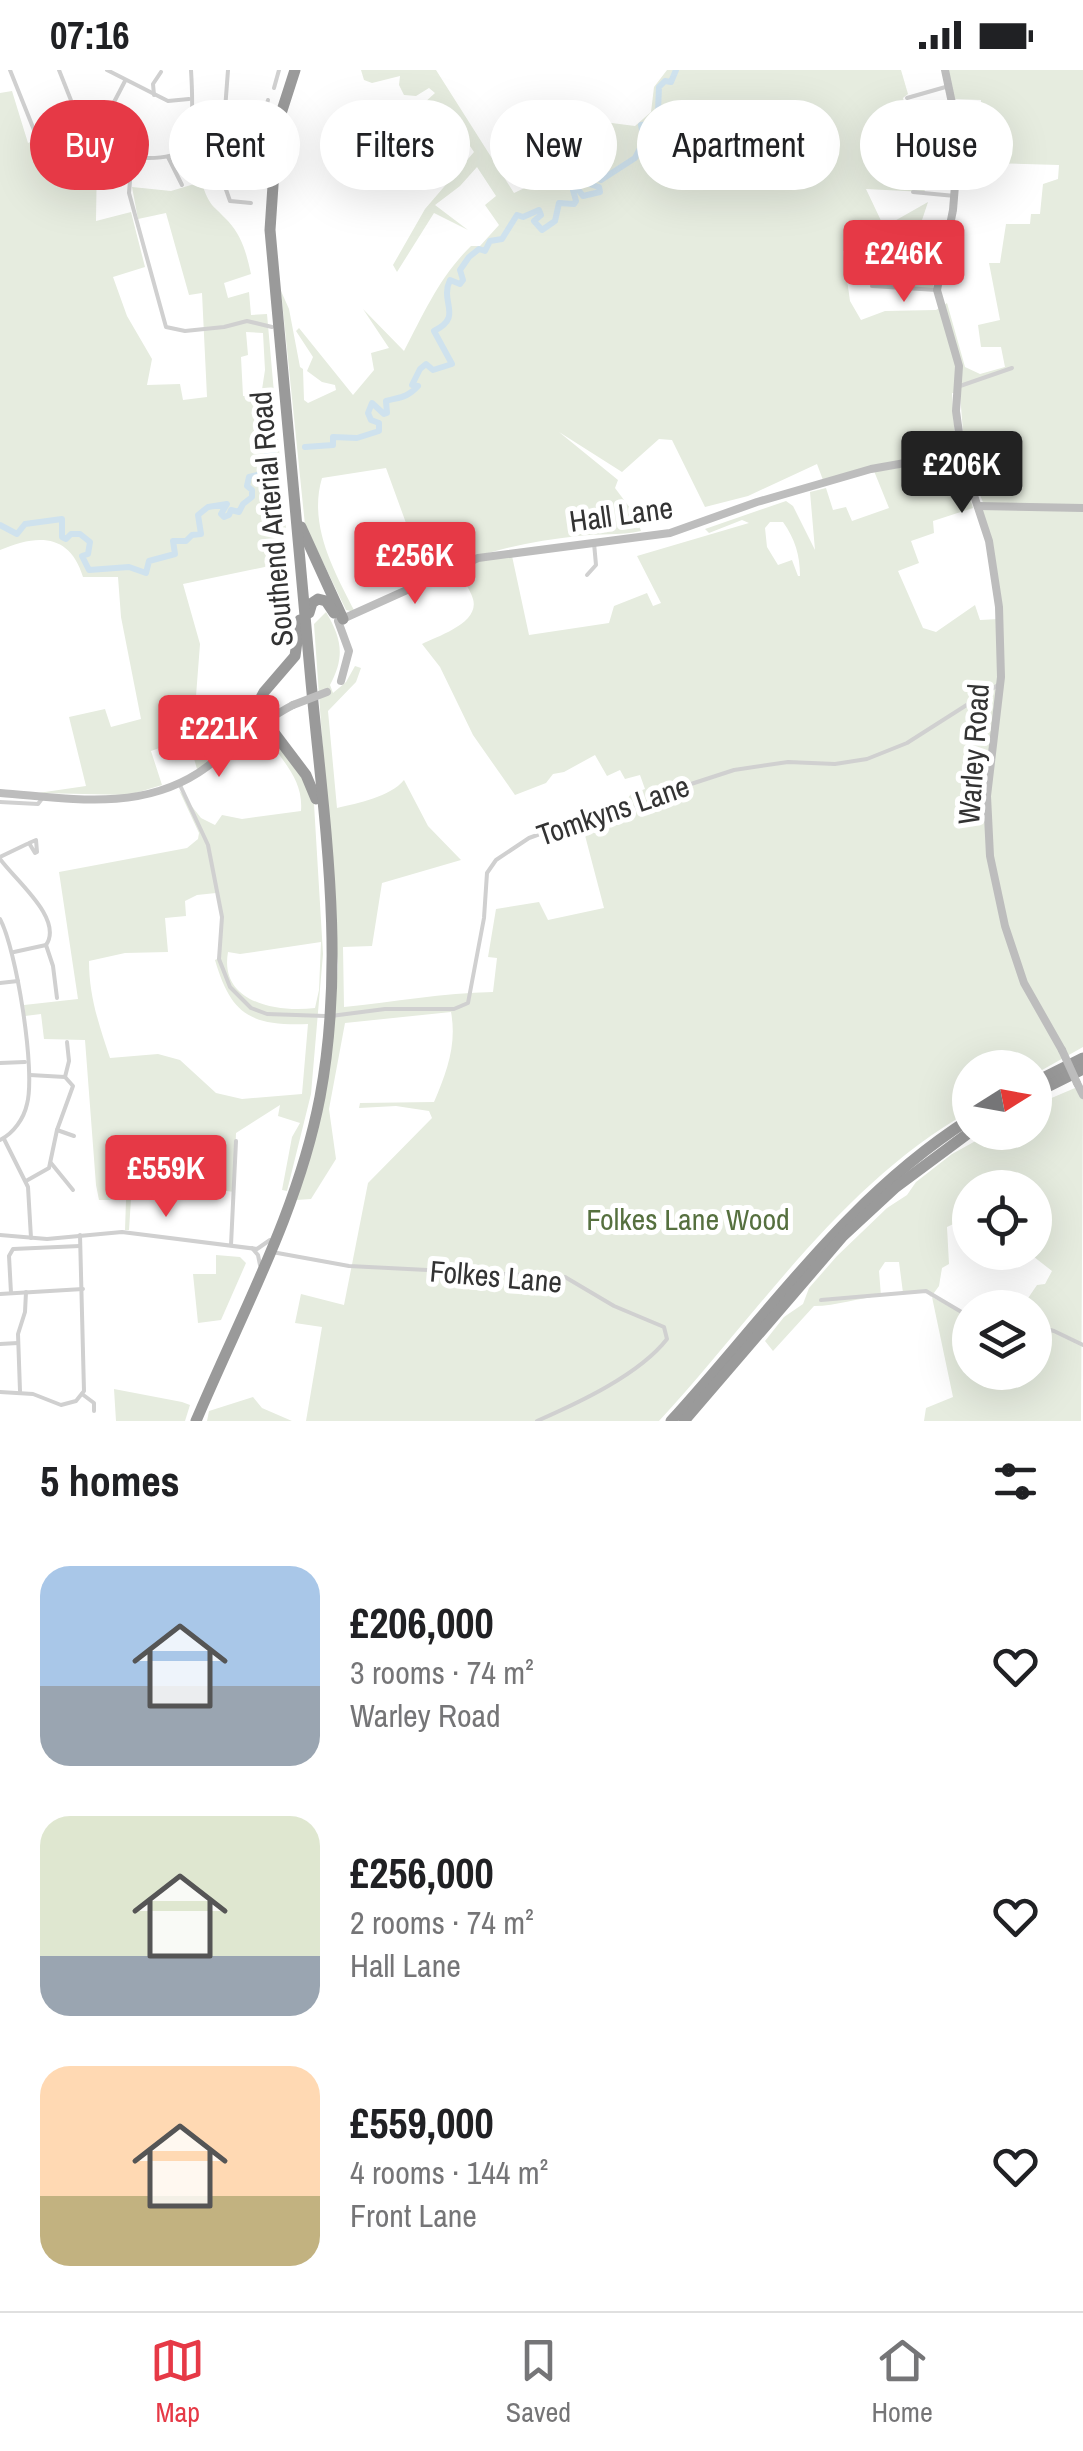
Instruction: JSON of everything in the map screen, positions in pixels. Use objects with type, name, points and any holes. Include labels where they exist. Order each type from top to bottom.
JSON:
[{"type":"highway","name":"Southend Arterial Road","points":[[292,70],[271,125],[263,195],[327,931],[328,1016]]},
{"type":"highway","name":"Southend Arterial Road","points":[[196,1418],[271,1245],[312,1136],[328,1016],[333,920],[270,230],[276,126],[292,70]]},
{"type":"highway","points":[[296,509],[344,621]]},
{"type":"highway","points":[[309,658],[312,603],[326,600],[344,621]]},
{"type":"highway","points":[[236,744],[259,701],[296,656],[300,620]]},
{"type":"highway","points":[[259,701],[260,712],[269,719],[306,775],[316,799]]},
{"type":"highway","points":[[1052,1074],[1083,1058]]},
{"type":"highway","points":[[1052,1084],[1083,1069]]},
{"type":"highway","points":[[671,1421],[789,1281],[852,1214],[906,1164],[952,1131]]},
{"type":"highway","points":[[684,1421],[792,1291],[852,1228],[910,1176],[952,1145]]},
{"type":"highway","name":"Southend Arterial Road","points":[[196,1418],[271,1245]]},
{"type":"street","points":[[10,70],[30,121]]},
{"type":"street","points":[[60,70],[71,100]]},
{"type":"street","points":[[107,70],[168,100],[192,99],[191,70]]},
{"type":"street","points":[[225,100],[228,70]]},
{"type":"street","points":[[274,88],[279,70]]},
{"type":"street","points":[[872,286],[937,290],[954,196],[959,129],[945,70]]},
{"type":"street","points":[[154,95],[153,84],[161,72]]},
{"type":"street","points":[[115,100],[125,81]]},
{"type":"street","points":[[907,98],[949,86]]},
{"type":"street","points":[[149,156],[168,156]]},
{"type":"street","points":[[130,190],[166,327],[185,331],[247,320],[272,327]]},
{"type":"street","points":[[226,190],[230,201],[252,203]]},
{"type":"street","points":[[913,192],[954,196]]},
{"type":"street","name":"Warley Road","points":[[937,290],[959,366],[961,386],[956,411],[962,462],[989,542],[997,591],[1000,683],[986,796],[992,865],[1005,926],[1024,983],[1083,1095]]},
{"type":"street","points":[[961,386],[1012,368]]},
{"type":"street","name":"Hall Lane","points":[[344,621],[470,560],[676,532],[757,502],[882,466],[962,462]]},
{"type":"street","points":[[978,506],[1083,508]]},
{"type":"street","points":[[587,574],[596,565],[593,541]]},
{"type":"street","points":[[0,793],[125,799],[178,783],[269,719],[328,692],[341,681],[349,651],[344,621]]},
{"type":"street","name":"Tomkyns Lane","points":[[328,1016],[386,1009],[454,1009],[468,1003],[484,918],[487,872],[496,860],[529,838],[592,815],[646,806],[688,785],[734,770],[788,762],[852,763],[886,753],[929,731],[1000,683]]},
{"type":"street","points":[[178,783],[208,845],[222,918],[219,959],[230,988],[251,1008],[267,1014],[328,1016]]},
{"type":"street","points":[[0,802],[38,804],[44,796]]},
{"type":"street","points":[[29,843],[0,858],[46,913],[51,930],[46,945],[57,998]]},
{"type":"street","points":[[0,919],[14,952],[29,1075],[25,1111],[2,1139],[26,1180],[32,1238]]},
{"type":"street","points":[[14,952],[46,945]]},
{"type":"street","points":[[0,983],[18,981]]},
{"type":"street","points":[[64,1077],[69,1060],[66,1042]]},
{"type":"street","points":[[0,1063],[27,1062]]},
{"type":"street","points":[[26,1180],[44,1173],[51,1164],[56,1130],[72,1089],[70,1080],[64,1077],[29,1075]]},
{"type":"street","points":[[56,1130],[74,1136]]},
{"type":"street","points":[[231,1245],[236,1141]]},
{"type":"street","points":[[51,1164],[73,1190]]},
{"type":"street","points":[[0,1234],[32,1238],[122,1232],[252,1248],[271,1245]]},
{"type":"street","points":[[0,1392],[20,1392],[61,1406],[82,1394],[86,1384],[80,1236]]},
{"type":"street","name":"Folkes Lane","points":[[271,1245],[349,1266],[565,1278],[664,1328],[666,1342],[652,1354],[606,1386],[537,1421]]},
{"type":"street","points":[[11,1293],[9,1254],[13,1249],[80,1246]]},
{"type":"street","points":[[252,1248],[260,1264]]},
{"type":"street","points":[[0,1294],[82,1289]]},
{"type":"street","points":[[20,1392],[18,1343],[26,1292]]},
{"type":"street","points":[[821,1300],[926,1292],[952,1307]]},
{"type":"street","points":[[1052,1333],[1083,1345]]},
{"type":"street","points":[[0,1344],[18,1343]]},
{"type":"street","points":[[82,1394],[94,1403],[94,1411]]},
{"type":"green space","points":[[361,70],[436,70],[455,100],[427,100],[435,93],[429,88],[416,96],[404,95],[400,76],[372,83],[364,80]]},
{"type":"green space","name":"Folkes Lane Wood","points":[[667,70],[901,70],[908,94],[903,100],[860,100],[860,190],[866,190],[884,227],[928,202],[914,244],[905,245],[897,264],[933,278],[933,290],[877,286],[871,252],[843,251],[850,301],[861,320],[885,311],[936,310],[947,303],[965,367],[980,374],[1005,367],[1001,347],[981,347],[978,325],[1000,320],[989,263],[1000,263],[1006,224],[1030,224],[1031,214],[1040,214],[1043,184],[1058,179],[1059,165],[1013,164],[1013,100],[952,99],[947,70],[1083,70],[1083,1047],[1052,1064],[1052,1050],[952,1050],[952,1122],[880,1176],[841,1213],[659,1421],[306,1421],[322,1327],[295,1323],[301,1294],[344,1305],[368,1183],[432,1118],[429,1111],[396,1106],[359,1108],[360,1103],[434,1102],[447,1069],[453,1035],[451,1012],[345,1023],[329,1109],[336,1159],[311,1199],[296,1200],[332,1043],[338,965],[314,624],[326,612],[338,640],[340,657],[330,685],[333,693],[346,682],[355,666],[361,668],[356,682],[328,711],[337,808],[382,795],[404,780],[428,826],[461,860],[382,883],[372,946],[343,947],[344,1007],[493,992],[497,958],[488,957],[496,909],[539,902],[548,920],[604,908],[582,824],[616,813],[631,794],[645,789],[640,775],[625,779],[620,770],[607,776],[595,755],[553,774],[546,783],[515,795],[473,735],[440,667],[422,644],[456,628],[470,615],[473,599],[457,570],[483,560],[512,556],[529,635],[609,623],[614,606],[647,593],[653,606],[661,603],[637,556],[749,523],[742,520],[709,533],[705,529],[786,501],[793,506],[815,550],[810,492],[826,488],[833,510],[846,507],[852,521],[889,508],[874,471],[923,465],[921,485],[927,486],[926,466],[960,467],[973,508],[933,521],[934,533],[911,541],[919,563],[898,571],[923,628],[936,632],[975,605],[980,620],[999,619],[993,564],[978,506],[984,505],[965,457],[960,394],[952,393],[956,457],[953,460],[905,461],[823,480],[817,464],[748,496],[705,507],[672,440],[659,439],[622,472],[559,432],[618,480],[615,488],[636,516],[641,531],[519,545],[481,555],[426,578],[386,468],[322,478],[318,513],[321,530],[355,612],[346,610],[305,525],[281,291],[303,369],[304,400],[308,403],[336,390],[335,385],[322,382],[307,371],[313,357],[296,331],[299,328],[353,395],[374,370],[371,353],[389,348],[363,309],[404,351],[450,270],[471,246],[480,246],[499,225],[485,205],[496,196],[492,190],[617,190],[617,124],[637,124],[637,190],[840,190],[840,100],[652,100],[654,87]],"holes":[[[770,522],[783,522],[799,561],[800,576],[792,560],[778,565],[767,547],[765,528]]]},
{"type":"green space","points":[[12,91],[30,142],[30,190],[96,190],[96,221],[131,212],[145,267],[113,277],[127,316],[152,359],[147,385],[180,384],[183,400],[207,397],[202,293],[189,295],[166,213],[138,219],[133,190],[204,190],[237,233],[251,274],[224,283],[228,298],[249,292],[251,315],[267,314],[289,562],[183,584],[200,644],[195,709],[208,762],[197,769],[188,738],[151,751],[162,785],[129,795],[38,793],[86,786],[69,717],[105,709],[111,727],[141,719],[121,617],[118,577],[83,577],[70,552],[51,541],[27,541],[0,550],[0,93]],"holes":[[[246,332],[263,333],[265,370],[261,396],[243,396],[241,357],[248,355]]]},
{"type":"green space","points":[[470,124],[490,155],[490,187],[477,167],[470,175],[470,157],[474,152],[470,146]]},
{"type":"green space","points":[[441,190],[455,190],[435,205],[468,230],[434,213],[397,272],[393,265],[425,209]]},
{"type":"green space","points":[[282,746],[303,774],[314,804],[323,954],[311,1094],[287,1191],[282,1190],[292,1137],[300,1123],[278,1116],[280,1105],[236,1133],[234,1192],[162,1182],[157,1198],[131,1199],[129,1230],[125,1230],[126,1200],[99,1200],[85,1040],[44,1039],[41,1014],[25,1016],[24,1005],[78,999],[59,872],[187,848],[199,833],[179,790],[201,818],[215,825],[222,815],[242,819],[301,811],[298,786],[276,750]],"holes":[[[216,893],[221,917],[219,958],[215,960],[236,1005],[272,1023],[308,1024],[302,1094],[242,1099],[216,1093],[180,1060],[158,1054],[110,1058],[93,998],[89,961],[125,953],[168,952],[165,918],[186,916],[185,901]],[[321,942],[315,1008],[268,1006],[241,993],[232,983],[228,952],[240,954]]]},
{"type":"green space","points":[[1075,1088],[1083,1095],[1081,1421],[924,1421],[926,1408],[953,1397],[932,1297],[952,1308],[952,1390],[1052,1390],[1052,1290],[1034,1290],[1045,1284],[1052,1271],[1052,1170],[952,1170],[952,1225],[947,1227],[949,1264],[942,1268],[939,1286],[931,1297],[926,1291],[903,1293],[899,1262],[885,1262],[879,1271],[881,1296],[814,1306],[773,1351],[765,1341],[784,1317],[803,1304],[809,1288],[837,1256],[952,1154],[959,1150],[1052,1150],[1052,1098]]},
{"type":"green space","points":[[216,1255],[240,1257],[246,1263],[221,1320],[198,1323],[193,1274],[216,1274]]},
{"type":"green space","points":[[114,1389],[190,1405],[185,1421],[116,1421]]},
{"type":"green space","points":[[253,1397],[262,1408],[292,1421],[207,1421],[209,1411]]},
{"type":"waterway","points":[[305,447],[333,445],[333,437],[357,438],[379,431],[379,423],[371,420],[368,413],[372,403],[387,413],[386,401],[414,390],[418,386],[412,385],[426,364],[433,370],[452,364],[434,331],[448,320],[450,280],[460,284],[460,270],[469,257],[479,249],[485,251],[490,241],[502,239],[517,215],[523,217],[539,210],[541,215],[534,221],[542,230],[555,221],[559,203],[574,204],[573,190],[577,188],[583,196],[600,192],[587,178],[596,174],[601,180],[635,158],[644,141],[641,125],[653,124],[663,116],[658,111],[659,87],[665,81],[671,82],[676,70]]},
{"type":"waterway","points":[[0,525],[17,534],[25,524],[62,519],[62,537],[80,534],[90,542],[88,554],[82,556],[89,570],[129,567],[146,573],[149,561],[175,554],[173,541],[186,541],[201,534],[198,515],[208,507],[227,504],[221,514],[224,517],[231,510],[239,512],[252,497],[247,486],[249,477],[264,478],[270,470],[267,453],[274,450]]}]
